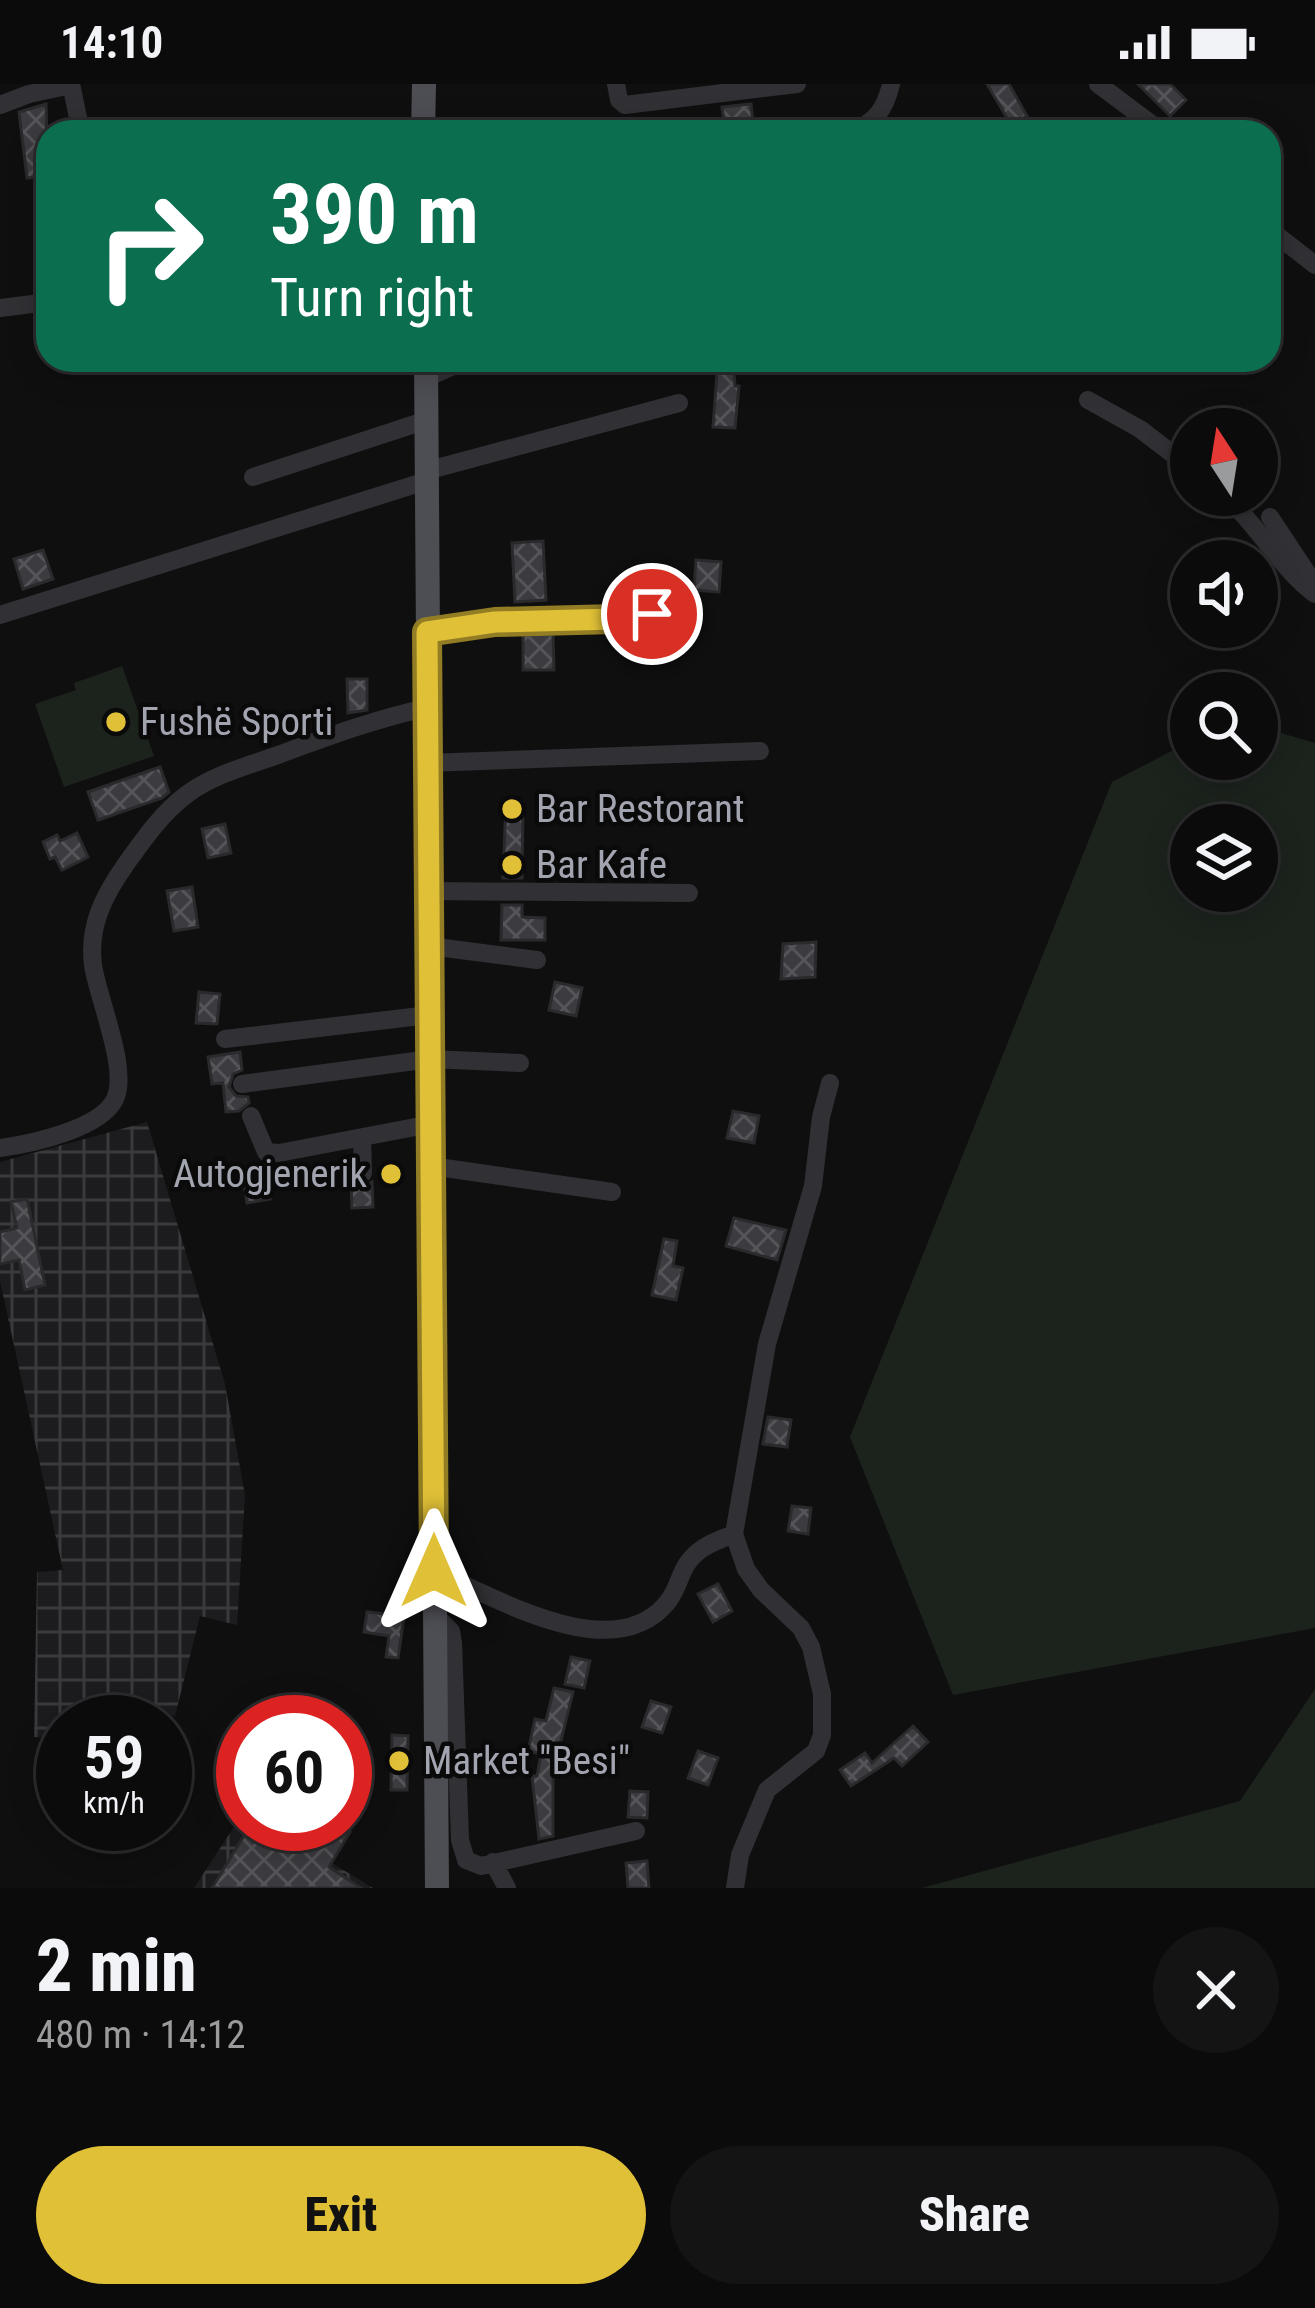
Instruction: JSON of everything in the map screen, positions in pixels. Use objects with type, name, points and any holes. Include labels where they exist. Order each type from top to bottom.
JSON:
[{"type":"main road","points":[[423,120],[424,84]]},
{"type":"main road","points":[[426,372],[436,1888]]},
{"type":"street","points":[[616,84],[625,105],[797,84]]},
{"type":"street","points":[[874,120],[886,107],[891,84]]},
{"type":"street","points":[[1098,84],[1146,120]]},
{"type":"street","points":[[0,105],[71,85],[78,120]]},
{"type":"street","points":[[1281,238],[1315,265]]},
{"type":"street","points":[[0,308],[36,304]]},
{"type":"street","points":[[1088,400],[1170,451]]},
{"type":"street","points":[[0,615],[426,476],[648,419],[679,403]]},
{"type":"street","points":[[253,478],[427,420]]},
{"type":"street","points":[[1247,516],[1279,559],[1315,590]]},
{"type":"street","points":[[1270,517],[1315,590]]},
{"type":"street","points":[[427,632],[495,622],[652,614]]},
{"type":"street","points":[[0,1148],[69,1132],[103,1114],[115,1099],[119,1076],[93,963],[94,926],[106,892],[152,827],[190,791],[217,778],[363,724],[426,708]]},
{"type":"street","points":[[427,763],[760,752]]},
{"type":"street","points":[[428,891],[688,893]]},
{"type":"street","points":[[429,946],[537,960]]},
{"type":"street","points":[[225,1039],[429,1015]]},
{"type":"street","points":[[242,1084],[430,1059],[520,1063]]},
{"type":"street","points":[[735,1888],[740,1855],[767,1790],[816,1751],[822,1735],[812,1647],[801,1628],[746,1569],[734,1534],[767,1344],[813,1186],[830,1082]]},
{"type":"street","points":[[251,1116],[266,1152],[431,1124]]},
{"type":"street","points":[[362,1138],[363,1173]]},
{"type":"street","points":[[431,1166],[612,1192]]},
{"type":"street","points":[[434,1571],[543,1618],[615,1630],[652,1616],[668,1603],[696,1552],[734,1534]]},
{"type":"street","points":[[433,1613],[451,1631],[454,1643],[462,1852],[472,1864],[636,1831]]},
{"type":"street","points":[[493,1862],[507,1888]]},
{"type":"shaded area","points":[[122,666],[154,756],[64,787],[35,704],[76,690],[74,683]]},
{"type":"shaded area","points":[[1278,732],[1315,743],[1315,1628],[953,1695],[850,1437],[1112,782],[1170,752],[1170,780],[1278,780]]},
{"type":"shaded area","points":[[147,1122],[225,1384],[245,1495],[237,1625],[200,1616],[180,1695],[36,1695],[36,1737],[34,1737],[37,1572],[63,1570],[0,1281],[0,1162]]},
{"type":"shaded area","points":[[1315,1689],[1315,1888],[922,1888],[1240,1801]]},
{"type":"shaded area","points":[[218,1851],[312,1851],[373,1888],[194,1888]]},
{"type":"building","points":[[987,84],[1009,84],[1027,116],[1008,120]]},
{"type":"building","points":[[1138,84],[1170,84],[1186,100],[1170,116]]},
{"type":"building","points":[[46,104],[46,120],[36,120],[36,177],[27,178],[19,112]]},
{"type":"building","points":[[751,104],[753,120],[724,120],[722,107]]},
{"type":"building","points":[[717,372],[734,372],[735,386],[739,386],[735,428],[713,427]]},
{"type":"building","points":[[543,541],[546,600],[515,602],[512,543]]},
{"type":"building","points":[[43,550],[53,579],[23,589],[14,559]]},
{"type":"building","points":[[696,560],[721,562],[719,592],[694,590]]},
{"type":"building","points":[[553,634],[554,670],[523,670],[523,635]]},
{"type":"building","points":[[347,679],[367,679],[367,710],[348,713]]},
{"type":"building","points":[[160,767],[169,792],[162,798],[98,820],[88,792]]},
{"type":"building","points":[[506,802],[523,802],[522,878],[503,878]]},
{"type":"building","points":[[225,824],[231,853],[208,858],[202,829]]},
{"type":"building","points":[[77,833],[88,857],[62,870],[55,857],[50,859],[43,842]]},
{"type":"building","points":[[192,887],[198,927],[174,931],[167,891]]},
{"type":"building","points":[[502,905],[522,905],[522,917],[545,918],[545,940],[501,940]]},
{"type":"building","points":[[816,942],[815,977],[781,979],[783,944]]},
{"type":"building","points":[[555,982],[582,988],[576,1016],[549,1010]]},
{"type":"building","points":[[199,992],[220,994],[217,1024],[196,1023]]},
{"type":"building","points":[[240,1052],[242,1070],[233,1074],[229,1087],[236,1096],[248,1097],[249,1103],[239,1111],[226,1112],[223,1083],[212,1084],[208,1057]]},
{"type":"building","points":[[733,1111],[759,1116],[754,1143],[727,1138]]},
{"type":"building","points":[[265,1175],[270,1199],[247,1203],[243,1179]]},
{"type":"building","points":[[372,1182],[373,1207],[352,1208],[351,1183],[365,1186]]},
{"type":"building","points":[[27,1199],[45,1285],[25,1290],[19,1260],[0,1264],[0,1232],[17,1228],[11,1202]]},
{"type":"building","points":[[734,1218],[786,1230],[777,1260],[726,1246]]},
{"type":"building","points":[[664,1239],[677,1241],[673,1266],[683,1268],[676,1300],[652,1295]]},
{"type":"building","points":[[768,1417],[791,1420],[787,1447],[763,1444]]},
{"type":"building","points":[[792,1506],[811,1508],[808,1534],[788,1531]]},
{"type":"building","points":[[718,1584],[732,1611],[713,1622],[698,1594]]},
{"type":"building","points":[[390,1601],[406,1603],[398,1658],[386,1657],[389,1636],[364,1632],[367,1612],[388,1614]]},
{"type":"building","points":[[571,1657],[590,1661],[584,1688],[565,1684]]},
{"type":"building","points":[[554,1688],[573,1692],[553,1773],[553,1836],[539,1839],[532,1776],[537,1776],[541,1754],[528,1751],[535,1719],[546,1721]]},
{"type":"building","points":[[651,1701],[671,1707],[662,1733],[642,1727]]},
{"type":"building","points":[[913,1726],[928,1742],[902,1766],[894,1758],[851,1786],[840,1770],[865,1753],[872,1763]]},
{"type":"building","points":[[392,1735],[408,1736],[407,1790],[391,1790]]},
{"type":"building","points":[[698,1751],[718,1758],[708,1785],[688,1778]]},
{"type":"building","points":[[630,1791],[648,1792],[647,1818],[628,1817]]},
{"type":"building","points":[[235,1851],[339,1851],[329,1867],[361,1888],[212,1888]]},
{"type":"building","points":[[647,1861],[649,1888],[628,1888],[626,1863]]},
{"type":"place","name":"Fushë Sporti","points":[[116,722]]},
{"type":"place","name":"Bar Restorant","points":[[512,809]]},
{"type":"place","name":"Bar Kafe","points":[[512,865]]},
{"type":"place","name":"Autogjenerik","points":[[391,1174]]},
{"type":"place","name":"Market \"Besi\"","points":[[399,1761]]},
{"type":"route","points":[[434,1571],[427,632],[518,620],[652,614]]}]
